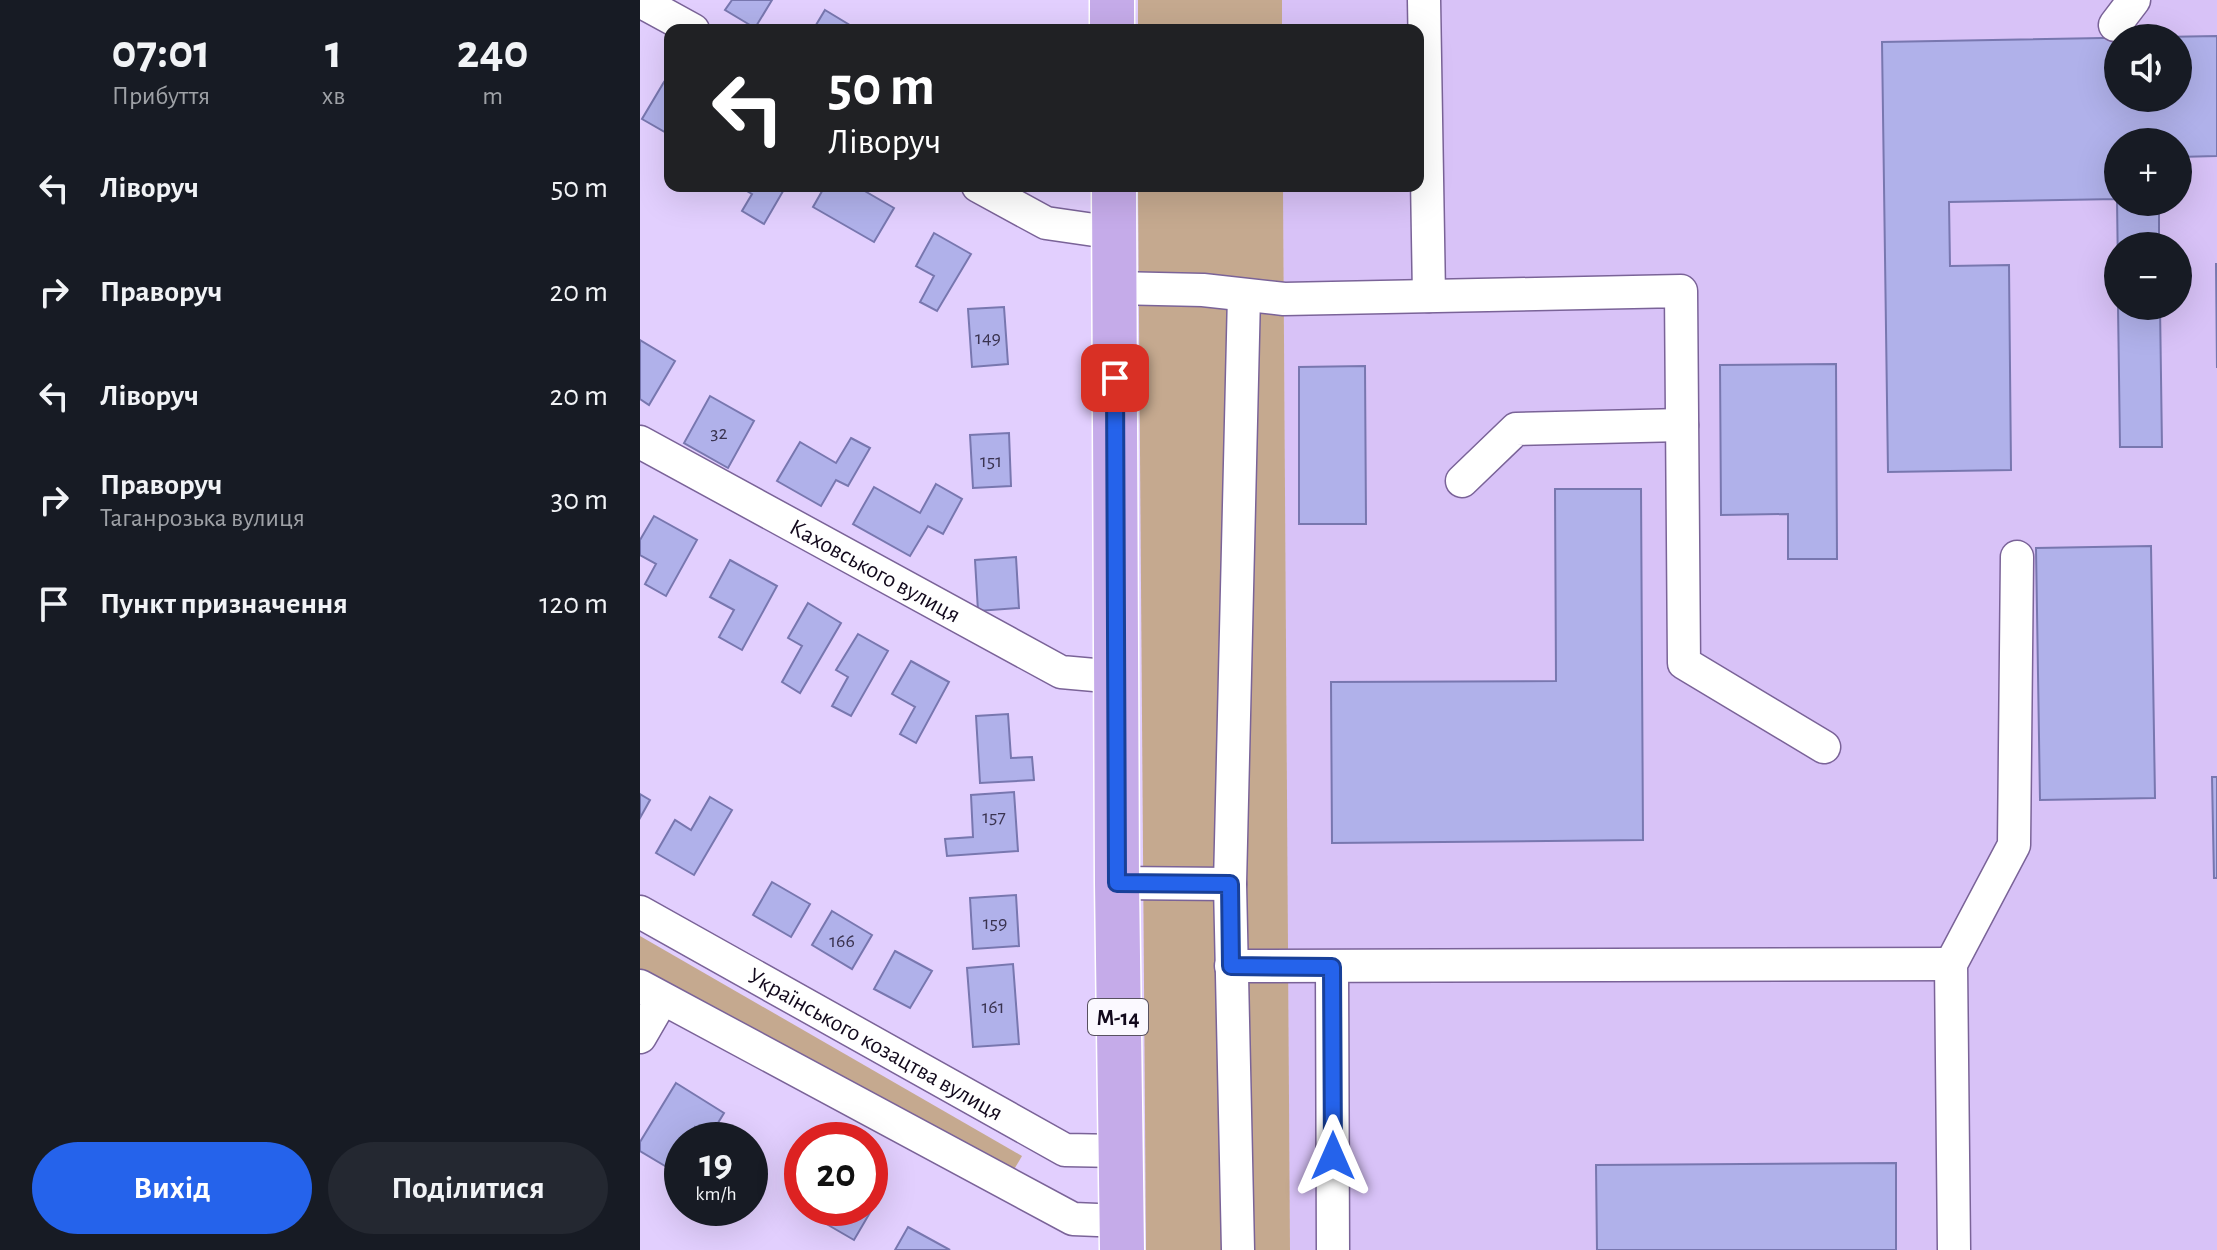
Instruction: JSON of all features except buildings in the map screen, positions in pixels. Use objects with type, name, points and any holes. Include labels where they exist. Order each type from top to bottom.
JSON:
[{"type":"highway","points":[[1112,0],[1112,24]]},
{"type":"highway","name":"М-14","points":[[1114,192],[1122,1236]]},
{"type":"street","points":[[1424,0],[1429,296]]},
{"type":"street","points":[[640,1],[682,24]]},
{"type":"street","points":[[989,192],[1046,223],[1115,233]]},
{"type":"street","points":[[1114,288],[1203,290],[1284,299],[1681,291],[1684,663],[1824,747]]},
{"type":"street","points":[[1238,1250],[1230,884],[1244,295]]},
{"type":"street","points":[[1462,481],[1516,429],[1682,425]]},
{"type":"street","name":"Каховського вулиця","points":[[640,442],[1061,672],[1117,677]]},
{"type":"street","points":[[1954,1250],[1951,964],[2014,845],[2017,557]]},
{"type":"street","points":[[1117,883],[1230,884]]},
{"type":"street","name":"Українського козацтва вулиця","points":[[640,912],[1065,1150],[1119,1151]]},
{"type":"street","points":[[1231,966],[1951,964]]},
{"type":"street","points":[[1332,967],[1333,1250]]},
{"type":"street","points":[[640,1037],[651,993],[1073,1219],[1122,1236]]},
{"type":"shaded area","points":[[1138,0],[1282,0],[1282,24],[1138,24]]},
{"type":"shaded area","points":[[1282,0],[2217,0],[2217,1250],[1290,1250],[1283,192],[1424,192],[1424,24],[1282,24]]},
{"type":"shaded area","points":[[1138,192],[1283,192],[1290,1250],[1146,1250]]},
{"type":"shaded area","points":[[640,936],[1022,1156],[1006,1183],[640,973]]},
{"type":"route","points":[[1115,378],[1117,883],[1230,884],[1231,966],[1332,967],[1333,1156]]}]
